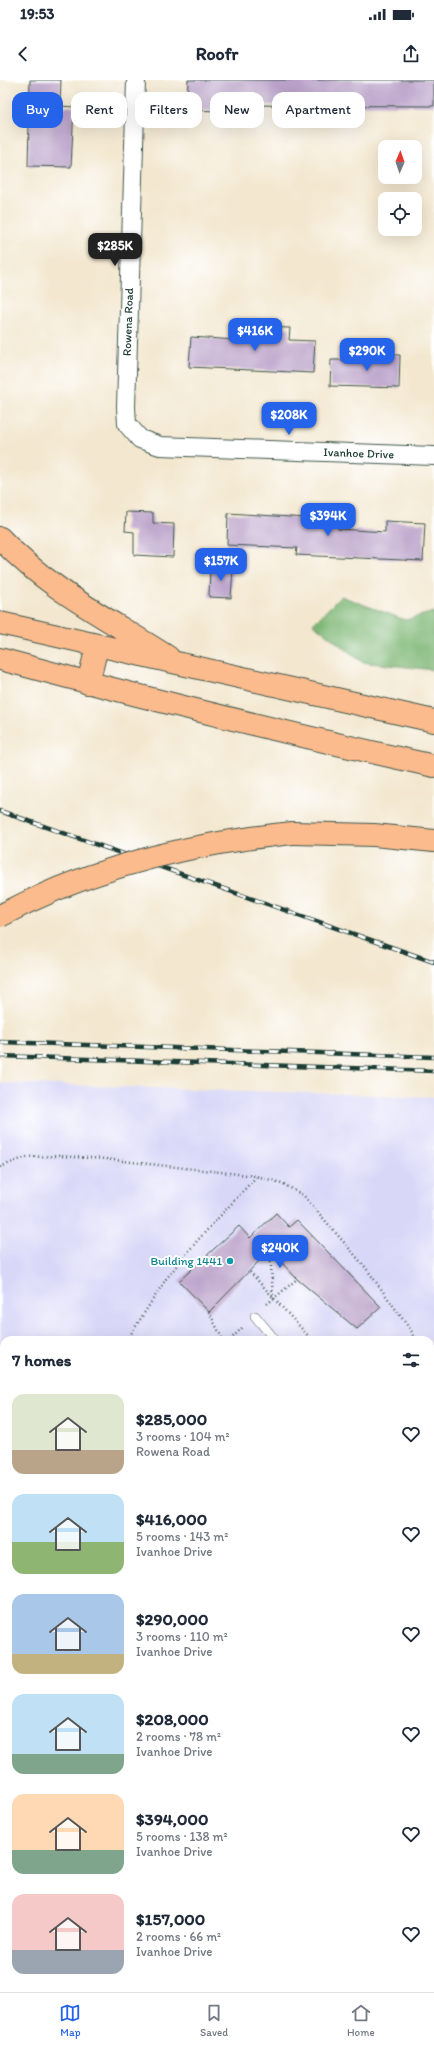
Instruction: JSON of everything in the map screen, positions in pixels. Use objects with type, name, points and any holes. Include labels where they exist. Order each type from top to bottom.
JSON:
[{"type":"highway","points":[[0,538],[23,561],[78,602],[179,664]]},
{"type":"highway","points":[[0,623],[97,647],[434,721]]},
{"type":"highway","points":[[88,683],[97,647]]},
{"type":"highway","points":[[0,659],[88,683],[360,750],[434,766]]},
{"type":"highway","points":[[0,916],[80,880],[146,858],[218,843],[293,833],[374,835],[434,841]]},
{"type":"street","name":"Rowena Road","points":[[136,80],[126,407],[127,424],[140,439]]},
{"type":"street","name":"Ivanhoe Drive","points":[[140,439],[160,446],[434,456]]},
{"type":"lane","points":[[255,1316],[272,1336]]},
{"type":"path","points":[[0,1167],[26,1157],[59,1156],[105,1159],[256,1176],[282,1183],[304,1196],[366,1268],[412,1332],[413,1336]]},
{"type":"path","points":[[130,1336],[166,1279],[197,1241],[256,1176]]},
{"type":"path","points":[[270,1250],[273,1298]]},
{"type":"path","points":[[250,1272],[308,1336]]},
{"type":"path","points":[[273,1298],[297,1279]]},
{"type":"path","points":[[209,1312],[221,1336]]},
{"type":"shaded area","points":[[0,1083],[434,1097],[434,1336],[0,1336]]},
{"type":"green space","points":[[341,596],[405,620],[434,612],[434,670],[362,662],[313,624]]},
{"type":"building","points":[[30,80],[61,80],[61,92],[30,92]]},
{"type":"building","points":[[188,80],[434,80],[434,106],[365,106],[365,92],[272,92],[272,105],[264,105],[264,92],[210,92],[210,111],[202,110],[202,92],[188,92]]},
{"type":"building","points":[[63,106],[71,107],[71,128],[73,128],[71,167],[28,166],[29,128],[63,128]]},
{"type":"building","points":[[252,327],[290,328],[289,340],[315,341],[313,373],[189,367],[191,337],[251,341]]},
{"type":"building","points":[[355,354],[400,355],[399,388],[330,386],[331,360],[355,360]]},
{"type":"building","points":[[126,512],[153,513],[153,523],[174,524],[173,557],[134,555],[134,532],[125,531]]},
{"type":"building","points":[[228,513],[338,520],[338,529],[385,532],[385,521],[425,523],[423,561],[296,555],[297,548],[227,545]]},
{"type":"building","points":[[210,567],[233,568],[231,598],[209,597]]},
{"type":"building","points":[[276,1213],[289,1227],[297,1220],[381,1307],[357,1329],[297,1279],[270,1250],[209,1312],[179,1281],[239,1226],[250,1238]]},
{"type":"railway","points":[[0,811],[434,962]]},
{"type":"railway","points":[[0,1042],[434,1057]]},
{"type":"railway","points":[[0,1056],[434,1071]]},
{"type":"place","name":"Building 1441","points":[[230,1261]]}]
